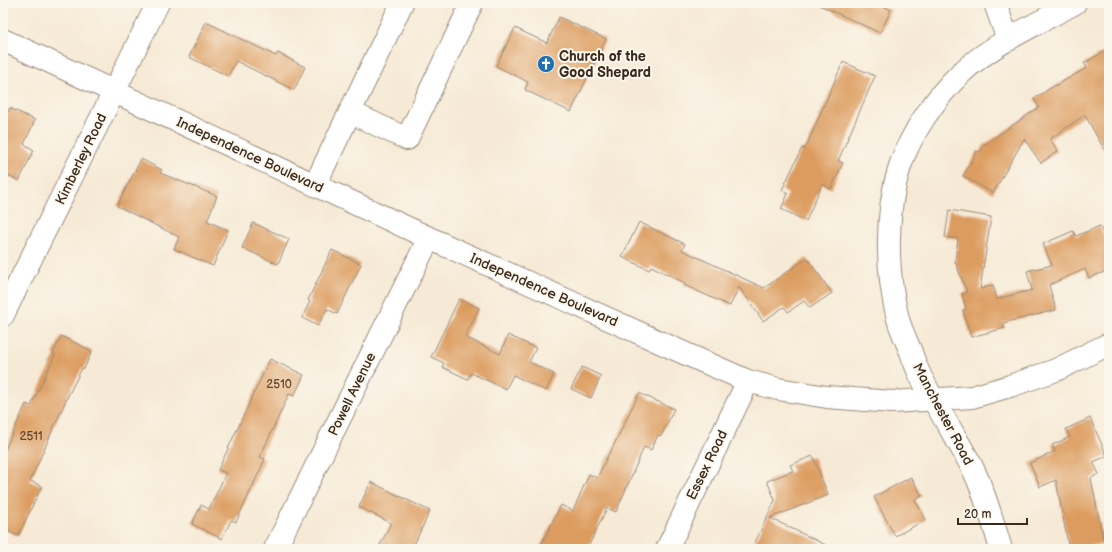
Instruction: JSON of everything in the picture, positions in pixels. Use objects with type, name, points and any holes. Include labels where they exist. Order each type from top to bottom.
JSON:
[{"type":"street","name":"Kimberley Road","points":[[3,315],[158,3]]},
{"type":"street","points":[[315,185],[402,3]]},
{"type":"street","points":[[350,112],[407,139],[472,3]]},
{"type":"street","points":[[995,3],[1008,40]]},
{"type":"street","name":"Manchester Road","points":[[1000,549],[990,511],[974,472],[920,376],[898,320],[892,290],[889,229],[893,197],[901,166],[915,134],[936,101],[961,74],[984,54],[1076,3]]},
{"type":"street","name":"Independence Boulevard","points":[[3,40],[429,238],[748,381],[778,389],[827,397],[892,402],[972,397],[1056,370],[1109,344]]},
{"type":"street","name":"Powell Avenue","points":[[275,549],[429,238]]},
{"type":"street","name":"Essex Road","points":[[667,549],[748,381]]},
{"type":"building","points":[[815,3],[876,3],[891,10],[880,33]]},
{"type":"building","name":"Church of the Good Shepard","points":[[559,17],[606,39],[571,112],[525,90],[528,82],[496,66],[515,28],[547,43]]},
{"type":"building","points":[[206,22],[276,56],[278,53],[305,67],[294,90],[236,61],[228,76],[189,57]]},
{"type":"building","points":[[1109,49],[1109,158],[1085,115],[1050,139],[1058,151],[1041,163],[1024,139],[993,193],[963,176],[977,151],[980,152],[984,145],[1039,107],[1034,99],[1087,68],[1084,63]]},
{"type":"building","points":[[843,62],[875,76],[838,161],[843,163],[831,189],[822,184],[806,221],[781,209],[788,194],[782,190],[802,148],[805,149]]},
{"type":"building","points":[[10,108],[35,120],[24,144],[34,150],[19,181],[3,173],[3,121]]},
{"type":"building","points":[[141,159],[162,170],[160,173],[217,196],[207,221],[228,230],[213,266],[174,249],[179,237],[117,206]]},
{"type":"building","points":[[949,210],[991,217],[980,289],[993,285],[997,299],[1032,290],[1027,271],[1052,265],[1043,244],[1073,231],[1076,236],[1100,226],[1109,248],[1109,270],[1089,278],[1085,269],[1049,285],[1056,310],[1003,323],[1005,328],[971,337],[963,310],[966,309],[962,294],[967,292],[955,261],[958,239],[945,237]]},
{"type":"building","points":[[639,222],[685,244],[682,250],[764,288],[807,258],[832,293],[810,308],[804,301],[788,312],[784,307],[763,321],[739,287],[730,306],[684,285],[685,283],[651,266],[649,270],[622,257]]},
{"type":"building","points":[[253,223],[289,239],[278,264],[242,248]]},
{"type":"building","points":[[332,250],[361,264],[337,314],[327,309],[318,326],[302,318],[310,301],[308,300]]},
{"type":"building","points":[[459,299],[479,308],[465,337],[500,354],[508,335],[536,348],[529,362],[554,374],[546,391],[513,375],[506,389],[471,373],[468,379],[442,367],[444,363],[431,357]]},
{"type":"building","points":[[61,336],[92,351],[84,369],[82,368],[66,400],[30,481],[42,486],[18,536],[3,529],[3,454],[26,404],[31,406],[55,355],[53,354]]},
{"type":"building","points":[[270,359],[304,375],[294,396],[289,394],[260,457],[265,459],[236,522],[231,520],[222,539],[192,524],[201,505],[209,509],[226,473],[218,470]]},
{"type":"building","points":[[582,367],[601,376],[591,398],[571,389]]},
{"type":"building","points":[[639,393],[674,409],[661,436],[658,435],[651,450],[644,447],[616,512],[607,508],[587,549],[539,549],[561,505],[573,511],[589,474],[597,478]]},
{"type":"building","points":[[1090,418],[1107,456],[1093,462],[1099,474],[1091,478],[1104,544],[1069,549],[1056,480],[1040,487],[1030,463],[1055,451],[1052,445],[1070,437],[1066,429]]},
{"type":"building","points":[[813,456],[828,495],[770,518],[834,549],[752,549],[775,500],[767,481],[793,471],[790,465]]},
{"type":"building","points":[[911,477],[922,496],[915,500],[926,520],[895,536],[874,497]]},
{"type":"building","points":[[371,482],[430,511],[412,549],[378,549],[391,523],[359,507]]},
{"type":"place","name":"Church of the Good Shepard","points":[[546,64]]}]
